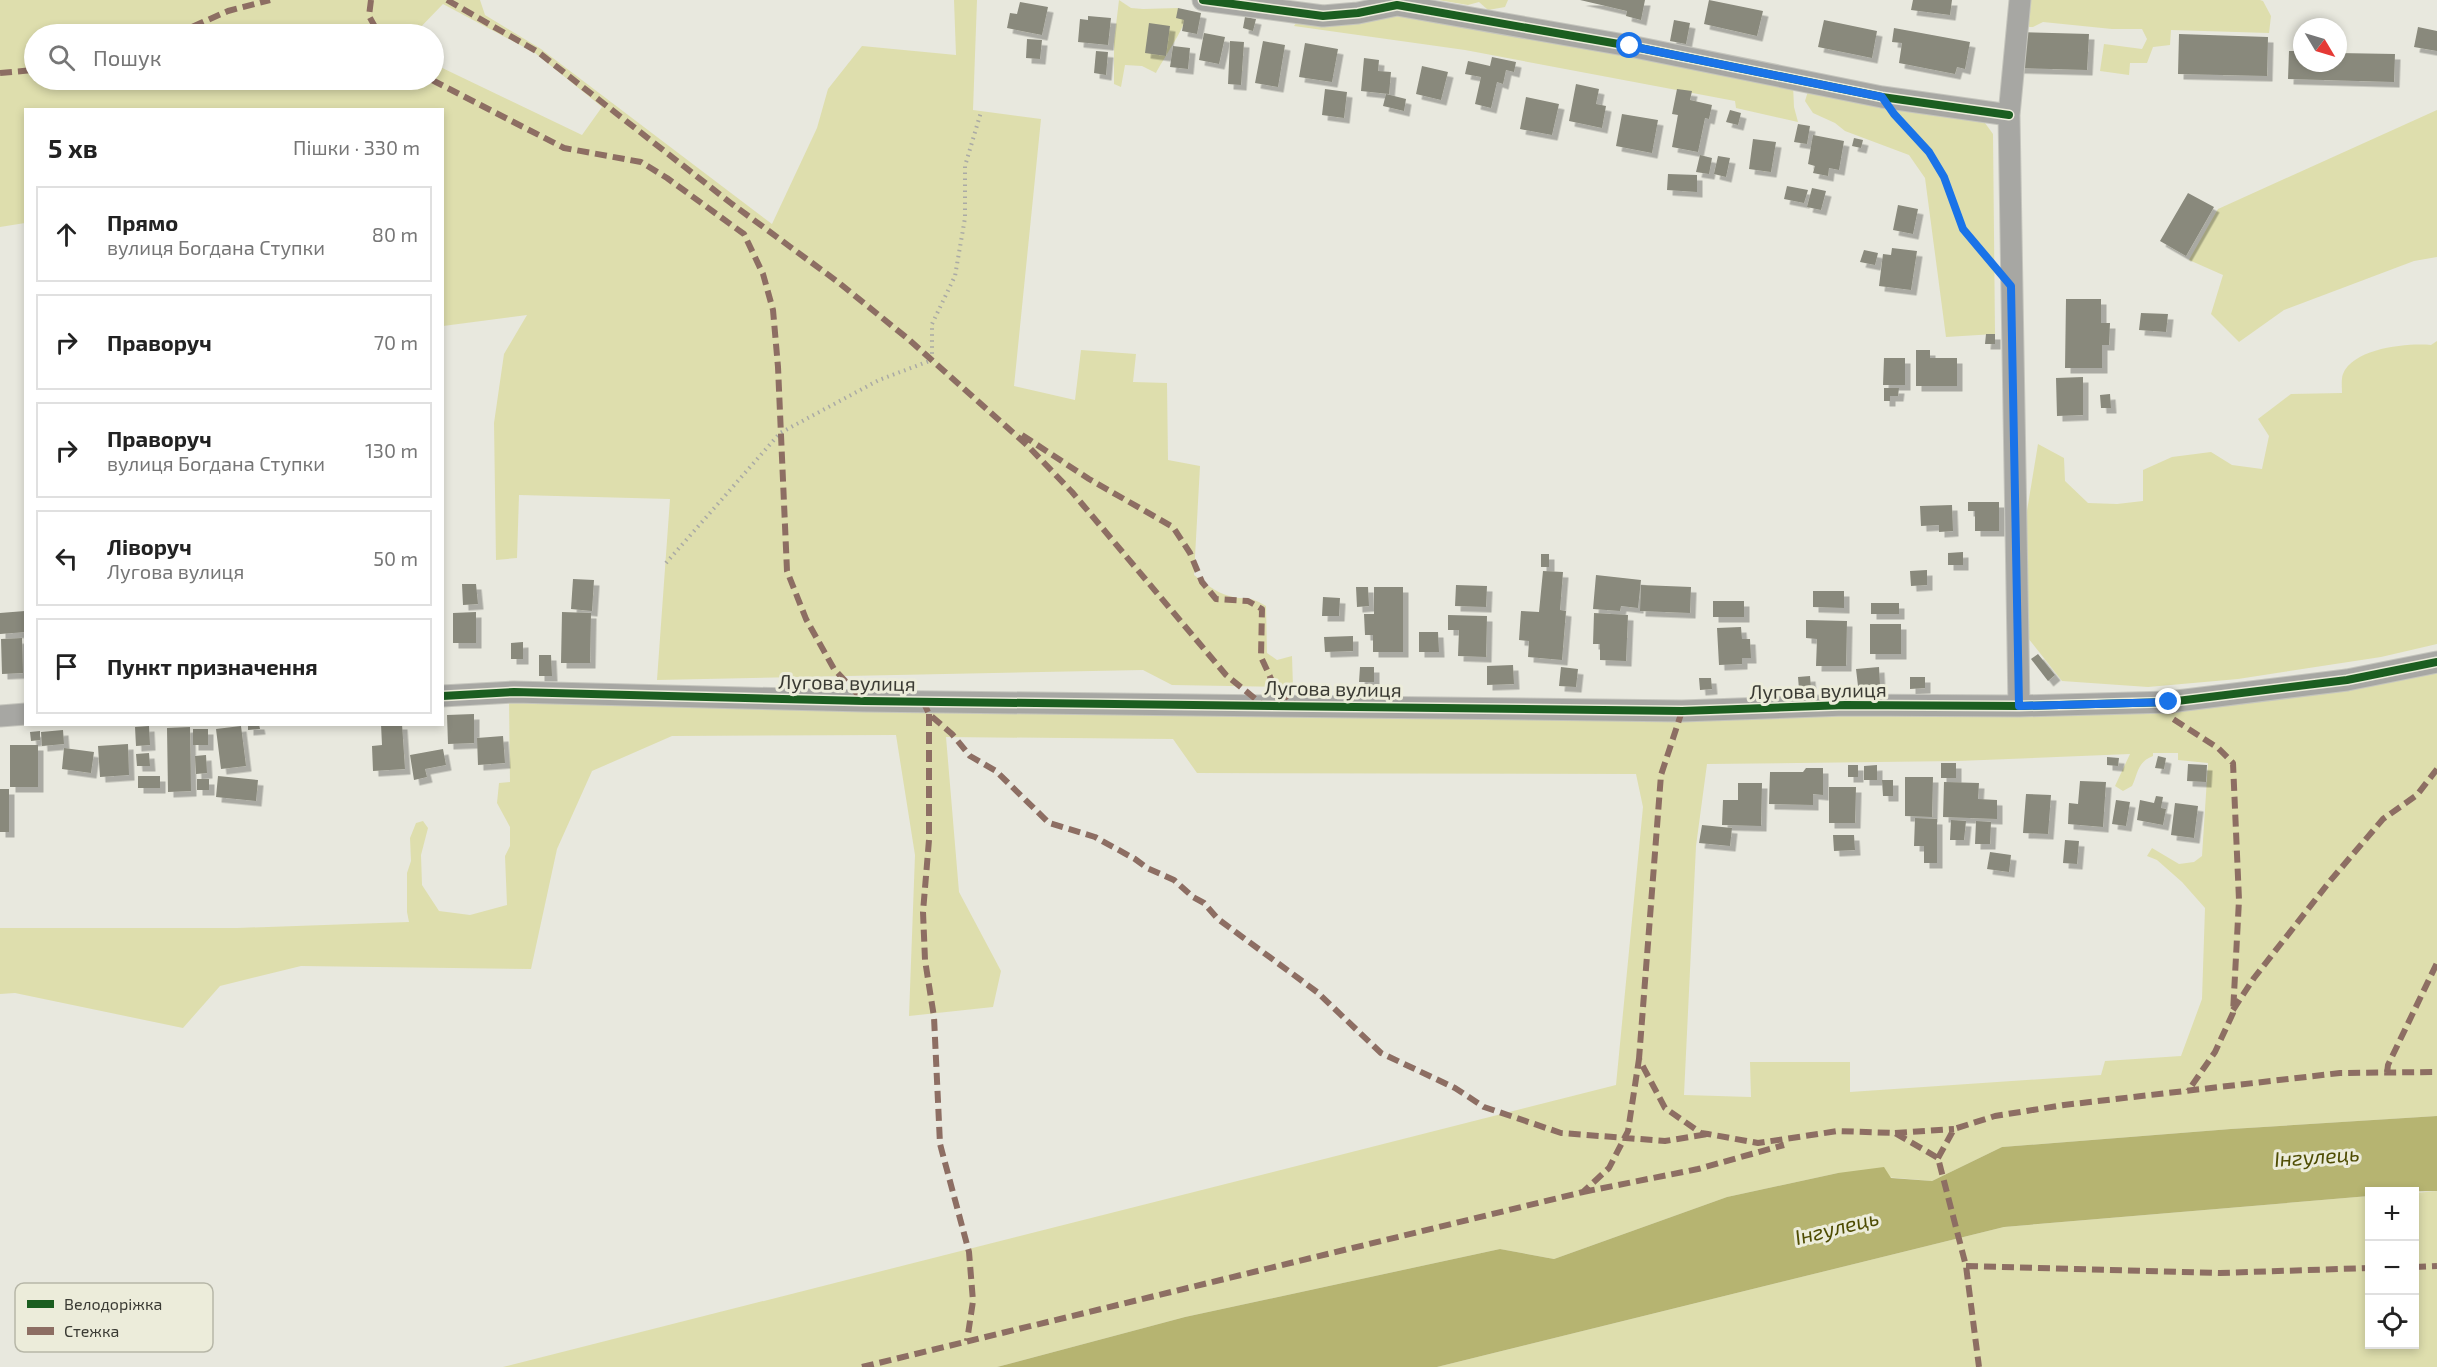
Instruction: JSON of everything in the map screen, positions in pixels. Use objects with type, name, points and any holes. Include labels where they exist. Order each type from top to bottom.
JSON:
[{"type":"street","points":[[1203,0],[1323,16],[1358,14],[1398,5],[1630,46],[1882,97],[2009,116]]},
{"type":"street","points":[[2019,706],[2009,116],[2020,0]]},
{"type":"street","name":"Лугова вулиця","points":[[444,696],[514,692],[864,701],[1682,711],[1845,705],[2019,706],[2169,702],[2347,680],[2437,662]]},
{"type":"street","points":[[0,716],[24,714]]},
{"type":"path","points":[[1882,97],[1894,114],[1929,152],[1944,177],[1963,229],[2011,286]]},
{"type":"path","points":[[666,563],[780,433],[879,380],[932,360],[932,324],[955,276],[965,218],[965,166],[981,112]]},
{"type":"green space","points":[[0,0],[480,0],[485,15],[541,49],[772,224],[817,128],[828,89],[862,46],[956,55],[954,0],[977,0],[973,110],[1041,119],[1014,386],[1075,400],[1081,350],[1136,354],[1133,382],[1167,383],[1168,460],[1200,466],[1194,575],[1224,594],[1250,599],[1266,606],[1267,653],[1277,660],[1292,656],[1293,687],[1172,685],[1143,670],[657,680],[670,499],[519,495],[517,558],[496,560],[494,423],[504,354],[527,315],[444,326],[444,108],[24,108],[24,223],[0,227]]},
{"type":"green space","points":[[1119,0],[1131,8],[1178,8],[1184,22],[1156,73],[1142,66],[1125,65],[1121,87],[1114,84],[1114,42]]},
{"type":"green space","points":[[1438,0],[1508,0],[1505,7],[1488,10],[1479,2],[1468,5]]},
{"type":"green space","points":[[2029,0],[2260,0],[2263,1],[2271,16],[2269,33],[2171,30],[2170,45],[2153,47],[2147,63],[2130,63],[2129,75],[2100,71],[2104,44],[2142,49],[2147,39],[2142,29],[2112,29],[2043,22],[2033,27],[2025,27]]},
{"type":"green space","points":[[1407,9],[1793,85],[1794,107],[1798,122],[1736,108],[1735,101],[1465,50],[1294,26],[1298,20]]},
{"type":"green space","points":[[1809,88],[1972,114],[1985,123],[1993,134],[1995,334],[1946,337],[1925,178],[1909,155],[1845,131],[1835,123],[1813,113],[1805,101]]},
{"type":"green space","points":[[2437,110],[2437,257],[2414,261],[2284,310],[2239,342],[2211,314],[2223,275],[2189,260],[2218,209]]},
{"type":"green space","points":[[2437,341],[2437,644],[2381,657],[2238,679],[2148,687],[2062,681],[2028,638],[2025,523],[2038,444],[2064,458],[2065,481],[2088,503],[2117,504],[2143,501],[2143,470],[2172,457],[2211,452],[2232,465],[2262,469],[2269,436],[2258,419],[2291,394],[2342,393],[2343,374],[2358,358],[2382,349],[2396,346],[2431,345]]},
{"type":"green space","points":[[2437,668],[2437,1116],[2002,1147],[1932,1181],[1838,1173],[1727,1197],[1554,1259],[1500,1249],[1185,1317],[997,1367],[503,1367],[1616,1085],[1643,807],[1636,774],[1197,773],[1173,739],[946,737],[959,892],[1001,971],[993,1007],[909,1016],[915,855],[896,735],[672,736],[592,771],[557,849],[531,969],[301,966],[220,986],[183,1028],[15,993],[0,994],[0,928],[237,928],[409,922],[407,873],[411,861],[410,838],[416,823],[423,821],[428,828],[421,855],[422,885],[439,911],[470,915],[507,905],[505,856],[510,846],[510,827],[497,803],[499,783],[510,782],[509,699],[2026,713]],"holes":[[[2153,753],[2178,753],[2178,760],[2208,763],[2202,856],[2194,862],[2179,864],[2152,848],[2147,856],[2157,860],[2182,882],[2205,908],[2202,999],[2181,1056],[2105,1061],[2101,1075],[1850,1092],[1850,1062],[1750,1062],[1751,1097],[1684,1095],[1696,846],[1707,764],[1958,761],[2130,754],[2115,786],[2123,791],[2132,786],[2141,765],[2153,756]]]},
{"type":"green space","points":[[2437,1191],[2437,1367],[1437,1367],[2004,1227],[2365,1196],[2365,1349],[2419,1349],[2419,1193]]},
{"type":"water","name":"Інгулець","points":[[2437,1116],[2437,1191],[2419,1191],[2419,1187],[2365,1187],[2365,1196],[2004,1227],[1437,1367],[997,1367],[1185,1317],[1500,1249],[1554,1259],[1727,1197],[1838,1173],[1884,1167],[1891,1178],[1932,1181],[2002,1147]]},
{"type":"building","points":[[1580,0],[1645,0],[1641,20],[1626,16],[1627,11]]},
{"type":"building","points":[[1709,0],[1763,11],[1757,36],[1704,24]]},
{"type":"building","points":[[1913,0],[1952,0],[1950,15],[1911,10]]},
{"type":"building","points":[[1020,2],[1048,7],[1042,35],[1007,28],[1010,13],[1017,14]]},
{"type":"building","points":[[1178,8],[1201,13],[1197,34],[1182,31],[1184,20],[1176,18]]},
{"type":"building","points":[[1088,16],[1111,18],[1108,45],[1078,42],[1080,19],[1088,20]]},
{"type":"building","points":[[1245,17],[1256,19],[1253,31],[1243,28]]},
{"type":"building","points":[[1674,20],[1690,23],[1686,44],[1670,41]]},
{"type":"building","points":[[1824,20],[1877,31],[1872,58],[1818,47]]},
{"type":"building","points":[[1149,23],[1170,26],[1166,56],[1145,53]]},
{"type":"building","points":[[2418,27],[2437,31],[2437,51],[2414,47]]},
{"type":"building","points":[[1894,28],[1970,42],[1965,69],[1957,67],[1955,74],[1899,63],[1902,43],[1892,42]]},
{"type":"building","points":[[2019,32],[2089,34],[2087,70],[2017,68]]},
{"type":"building","points":[[1204,33],[1225,37],[1219,64],[1199,60]]},
{"type":"building","points":[[2179,34],[2268,37],[2267,76],[2178,74]]},
{"type":"building","points":[[1027,39],[1042,40],[1040,59],[1026,58]]},
{"type":"building","points":[[1230,41],[1244,42],[1241,85],[1228,84]]},
{"type":"building","points":[[1263,41],[1285,45],[1278,87],[1255,83]]},
{"type":"building","points":[[1305,43],[1338,49],[1332,82],[1299,77]]},
{"type":"building","points":[[1173,46],[1190,48],[1188,69],[1170,67]]},
{"type":"building","points":[[1096,51],[1108,52],[1106,75],[1094,73]]},
{"type":"building","points":[[2289,51],[2293,51],[2293,72],[2347,72],[2347,53],[2395,54],[2394,82],[2288,79]]},
{"type":"building","points":[[1492,57],[1516,62],[1514,72],[1506,70],[1503,84],[1497,82],[1491,108],[1475,104],[1481,77],[1465,74],[1468,61],[1490,66]]},
{"type":"building","points":[[1364,58],[1379,60],[1378,71],[1391,72],[1389,94],[1361,91]]},
{"type":"building","points":[[1422,66],[1448,72],[1441,100],[1416,94]]},
{"type":"building","points":[[1576,84],[1599,89],[1596,104],[1606,106],[1602,128],[1569,121]]},
{"type":"building","points":[[1325,89],[1347,92],[1344,118],[1322,115]]},
{"type":"building","points":[[1677,89],[1692,91],[1690,100],[1712,105],[1709,119],[1705,118],[1698,152],[1672,147],[1678,115],[1672,114]]},
{"type":"building","points":[[1386,94],[1406,99],[1404,111],[1383,106]]},
{"type":"building","points":[[1526,97],[1559,104],[1552,135],[1520,129]]},
{"type":"building","points":[[1730,110],[1741,113],[1738,125],[1726,122]]},
{"type":"building","points":[[1622,114],[1658,120],[1652,153],[1616,146]]},
{"type":"building","points":[[1798,124],[1810,126],[1807,144],[1794,142]]},
{"type":"building","points":[[1813,135],[1844,141],[1839,170],[1829,168],[1828,176],[1813,173],[1815,166],[1808,164]]},
{"type":"building","points":[[1854,138],[1863,140],[1861,148],[1852,146]]},
{"type":"building","points":[[1753,139],[1776,142],[1771,172],[1749,169]]},
{"type":"building","points":[[1700,155],[1712,158],[1709,174],[1696,172]]},
{"type":"building","points":[[1718,156],[1730,158],[1726,177],[1714,174]]},
{"type":"building","points":[[1668,174],[1697,175],[1697,192],[1667,190]]},
{"type":"building","points":[[1787,186],[1808,190],[1804,203],[1784,199]]},
{"type":"building","points":[[1812,188],[1826,191],[1821,210],[1807,207]]},
{"type":"building","points":[[2188,193],[2214,207],[2186,256],[2160,241]]},
{"type":"building","points":[[1898,205],[1918,209],[1913,234],[1893,230]]},
{"type":"building","points":[[1892,248],[1917,251],[1911,290],[1879,286],[1883,254],[1891,255]]},
{"type":"building","points":[[1864,250],[1878,253],[1875,265],[1860,262]]},
{"type":"building","points":[[2066,299],[2101,299],[2101,323],[2110,323],[2109,345],[2102,345],[2102,368],[2065,368]]},
{"type":"building","points":[[2141,313],[2168,314],[2166,332],[2139,330]]},
{"type":"building","points":[[1986,334],[1995,334],[1995,344],[1985,344]]},
{"type":"building","points":[[1916,350],[1930,350],[1930,358],[1957,358],[1957,386],[1916,386]]},
{"type":"building","points":[[1884,358],[1905,358],[1905,385],[1883,385]]},
{"type":"building","points":[[2083,377],[2083,415],[2057,416],[2056,378]]},
{"type":"building","points":[[1884,388],[1899,388],[1898,396],[1890,396],[1890,401],[1884,401]]},
{"type":"building","points":[[2110,394],[2111,408],[2101,408],[2100,395]]},
{"type":"building","points":[[1968,502],[1999,502],[1999,531],[1975,531],[1975,511],[1968,511]]},
{"type":"building","points":[[1952,505],[1953,531],[1939,532],[1939,525],[1921,526],[1920,506]]},
{"type":"building","points":[[1963,552],[1963,565],[1948,565],[1948,553]]},
{"type":"building","points":[[1541,554],[1549,554],[1549,567],[1541,567]]},
{"type":"building","points":[[1927,570],[1927,585],[1911,586],[1910,571]]},
{"type":"building","points":[[1543,571],[1563,572],[1560,610],[1566,611],[1562,660],[1528,657],[1529,641],[1519,640],[1521,611],[1539,612]]},
{"type":"building","points":[[1596,575],[1641,580],[1638,608],[1621,606],[1620,611],[1593,609]]},
{"type":"building","points":[[573,579],[594,580],[592,611],[571,609]]},
{"type":"building","points":[[462,584],[476,584],[478,604],[463,605]]},
{"type":"building","points":[[1456,585],[1487,586],[1486,607],[1455,606]]},
{"type":"building","points":[[1641,585],[1691,587],[1690,613],[1640,611]]},
{"type":"building","points":[[1356,587],[1368,587],[1369,606],[1357,607]]},
{"type":"building","points":[[1374,587],[1403,587],[1403,652],[1373,652],[1373,635],[1365,635],[1364,614],[1374,614]]},
{"type":"building","points":[[1813,591],[1844,591],[1844,608],[1813,607]]},
{"type":"building","points":[[1323,597],[1340,598],[1339,616],[1322,616]]},
{"type":"building","points":[[1713,601],[1744,601],[1744,617],[1713,617]]},
{"type":"building","points":[[1871,603],[1899,603],[1899,614],[1871,614]]},
{"type":"building","points":[[24,611],[24,632],[0,634],[0,613]]},
{"type":"building","points":[[476,612],[476,643],[453,643],[453,613]]},
{"type":"building","points":[[562,612],[591,613],[590,663],[561,663]]},
{"type":"building","points":[[1594,613],[1628,615],[1626,661],[1600,660],[1600,644],[1593,644]]},
{"type":"building","points":[[1448,615],[1487,616],[1486,657],[1458,656],[1459,630],[1448,630]]},
{"type":"building","points":[[1806,620],[1847,621],[1846,666],[1816,666],[1817,639],[1806,638]]},
{"type":"building","points":[[1870,624],[1901,624],[1901,654],[1870,654]]},
{"type":"building","points":[[1741,627],[1742,639],[1750,639],[1751,658],[1742,658],[1742,664],[1719,665],[1717,628]]},
{"type":"building","points":[[1419,632],[1438,632],[1439,652],[1419,652]]},
{"type":"building","points":[[1353,636],[1353,651],[1325,652],[1324,637]]},
{"type":"building","points":[[22,638],[23,673],[2,674],[1,639]]},
{"type":"building","points":[[523,642],[523,659],[511,659],[511,643]]},
{"type":"building","points":[[2038,654],[2055,675],[2048,681],[2031,659]]},
{"type":"building","points":[[539,655],[551,655],[552,676],[539,676]]},
{"type":"building","points":[[1513,665],[1514,684],[1487,685],[1487,666]]},
{"type":"building","points":[[1360,667],[1374,667],[1374,682],[1359,682]]},
{"type":"building","points":[[1561,667],[1578,669],[1576,687],[1559,686]]},
{"type":"building","points":[[1879,667],[1880,685],[1858,686],[1856,669]]},
{"type":"building","points":[[1810,676],[1811,688],[1799,689],[1798,677]]},
{"type":"building","points":[[1910,677],[1925,677],[1925,688],[1910,689]]},
{"type":"building","points":[[1699,678],[1711,678],[1712,689],[1700,690]]},
{"type":"building","points":[[474,714],[474,743],[448,744],[447,715]]},
{"type":"building","points":[[149,726],[150,745],[136,746],[135,727]]},
{"type":"building","points":[[241,726],[246,766],[221,769],[216,729]]},
{"type":"building","points":[[248,726],[259,726],[260,729],[248,730]]},
{"type":"building","points":[[381,726],[402,726],[405,769],[373,771],[372,746],[382,745]]},
{"type":"building","points":[[190,727],[191,791],[168,792],[167,728]]},
{"type":"building","points":[[193,729],[208,729],[208,745],[193,745]]},
{"type":"building","points":[[63,730],[64,744],[42,746],[41,732]]},
{"type":"building","points":[[40,731],[40,740],[31,741],[30,732]]},
{"type":"building","points":[[503,736],[505,763],[478,765],[477,738]]},
{"type":"building","points":[[128,744],[129,775],[100,777],[98,746]]},
{"type":"building","points":[[10,745],[38,745],[38,787],[10,787]]},
{"type":"building","points":[[64,748],[94,752],[91,773],[62,769]]},
{"type":"building","points":[[443,749],[446,765],[425,769],[427,777],[414,780],[410,755]]},
{"type":"building","points":[[149,753],[150,766],[137,766],[136,754]]},
{"type":"building","points":[[206,755],[207,773],[196,774],[195,756]]},
{"type":"building","points":[[2158,756],[2166,758],[2164,769],[2155,768]]},
{"type":"building","points":[[2107,757],[2119,758],[2118,766],[2107,765]]},
{"type":"building","points":[[1941,763],[1956,763],[1956,778],[1941,778]]},
{"type":"building","points":[[2188,764],[2207,765],[2206,782],[2187,781]]},
{"type":"building","points":[[1848,765],[1858,765],[1858,777],[1848,777]]},
{"type":"building","points":[[1877,765],[1877,780],[1864,780],[1864,766]]},
{"type":"building","points":[[1806,768],[1823,768],[1823,795],[1813,794],[1813,805],[1769,804],[1770,772],[1803,772]]},
{"type":"building","points":[[138,776],[160,776],[160,788],[138,788]]},
{"type":"building","points":[[218,776],[258,780],[256,801],[216,797]]},
{"type":"building","points":[[1905,777],[1933,777],[1932,817],[1905,816]]},
{"type":"building","points":[[197,779],[209,779],[209,790],[197,790]]},
{"type":"building","points":[[1882,780],[1893,780],[1893,796],[1883,796]]},
{"type":"building","points":[[2080,781],[2106,782],[2103,827],[2068,824],[2069,803],[2078,804]]},
{"type":"building","points":[[1944,782],[1979,783],[1978,799],[1997,800],[1997,819],[1943,817]]},
{"type":"building","points":[[1738,783],[1762,783],[1761,826],[1722,825],[1723,800],[1738,800]]},
{"type":"building","points":[[1829,787],[1856,787],[1855,823],[1829,823]]},
{"type":"building","points":[[0,789],[9,789],[9,832],[0,832]]},
{"type":"building","points":[[2026,794],[2051,795],[2048,834],[2023,833]]},
{"type":"building","points":[[2156,796],[2163,797],[2161,808],[2166,809],[2163,825],[2137,820],[2140,800],[2154,803]]},
{"type":"building","points":[[2116,800],[2130,802],[2126,826],[2112,824]]},
{"type":"building","points":[[2175,803],[2198,806],[2194,838],[2171,835]]},
{"type":"building","points":[[1915,818],[1937,819],[1937,863],[1924,863],[1924,846],[1914,846]]},
{"type":"building","points":[[1951,820],[1966,821],[1964,840],[1950,840]]},
{"type":"building","points":[[1976,821],[1991,822],[1990,844],[1975,844]]},
{"type":"building","points":[[1702,825],[1732,828],[1730,846],[1699,843]]},
{"type":"building","points":[[1833,835],[1854,835],[1855,850],[1834,851]]},
{"type":"building","points":[[2065,840],[2079,841],[2077,864],[2063,863]]},
{"type":"building","points":[[1990,852],[2011,855],[2009,872],[1987,869]]},
{"type":"marked path","points":[[199,24],[228,11],[270,0]]},
{"type":"marked path","points":[[371,0],[369,16],[373,24]]},
{"type":"marked path","points":[[447,0],[538,52],[732,204],[838,282],[907,338],[1027,445],[1072,492],[1226,675],[1263,705]]},
{"type":"marked path","points":[[0,73],[24,71]]},
{"type":"marked path","points":[[444,86],[564,148],[641,162],[744,234],[763,274],[773,310],[778,367],[787,571],[806,619],[834,669],[864,701]]},
{"type":"marked path","points":[[1022,435],[1089,479],[1173,527],[1190,553],[1202,582],[1216,599],[1248,601],[1262,609],[1261,657],[1272,681],[1295,705]]},
{"type":"marked path","points":[[923,701],[929,714],[952,734],[970,756],[996,771],[1049,823],[1095,837],[1147,868],[1174,880],[1193,897],[1204,903],[1218,919],[1317,992],[1381,1053],[1455,1088],[1484,1107],[1561,1133],[1665,1141],[1708,1134]]},
{"type":"marked path","points":[[2169,702],[2173,719],[2218,748],[2233,763],[2239,900],[2233,1013],[2215,1052],[2188,1091]]},
{"type":"marked path","points":[[1682,711],[1661,775],[1639,1059],[1665,1108],[1701,1133],[1758,1143],[1838,1131],[1895,1133],[1938,1158],[1966,1266],[1979,1367]]},
{"type":"marked path","points":[[929,714],[929,840],[923,912],[925,960],[934,1017],[940,1144],[969,1252],[973,1301],[967,1341]]},
{"type":"marked path","points":[[2233,1010],[2254,978],[2330,881],[2383,819],[2417,795],[2437,769]]},
{"type":"marked path","points":[[2387,1073],[2388,1065],[2437,963]]},
{"type":"marked path","points":[[862,1367],[1583,1192],[1609,1168],[1628,1131],[1639,1059]]},
{"type":"marked path","points":[[1938,1158],[1954,1129],[1995,1116],[2064,1105],[2340,1073],[2437,1072]]},
{"type":"marked path","points":[[1895,1133],[1954,1129]]},
{"type":"marked path","points":[[1583,1192],[1698,1169],[1784,1145]]},
{"type":"marked path","points":[[1966,1266],[2220,1273],[2365,1268]]},
{"type":"marked path","points":[[2419,1267],[2437,1266]]},
{"type":"cycle path","points":[[1203,0],[1323,16],[1358,13],[1397,5],[1630,46],[1882,97],[2009,115]]},
{"type":"cycle path","points":[[444,696],[514,692],[864,701],[1682,711],[1845,705],[2019,706],[2169,702],[2347,680],[2437,662]]},
{"type":"route","points":[[1630,46],[1882,97],[1894,114],[1929,152],[1944,177],[1963,229],[2011,286],[2019,706],[2169,702]]}]
